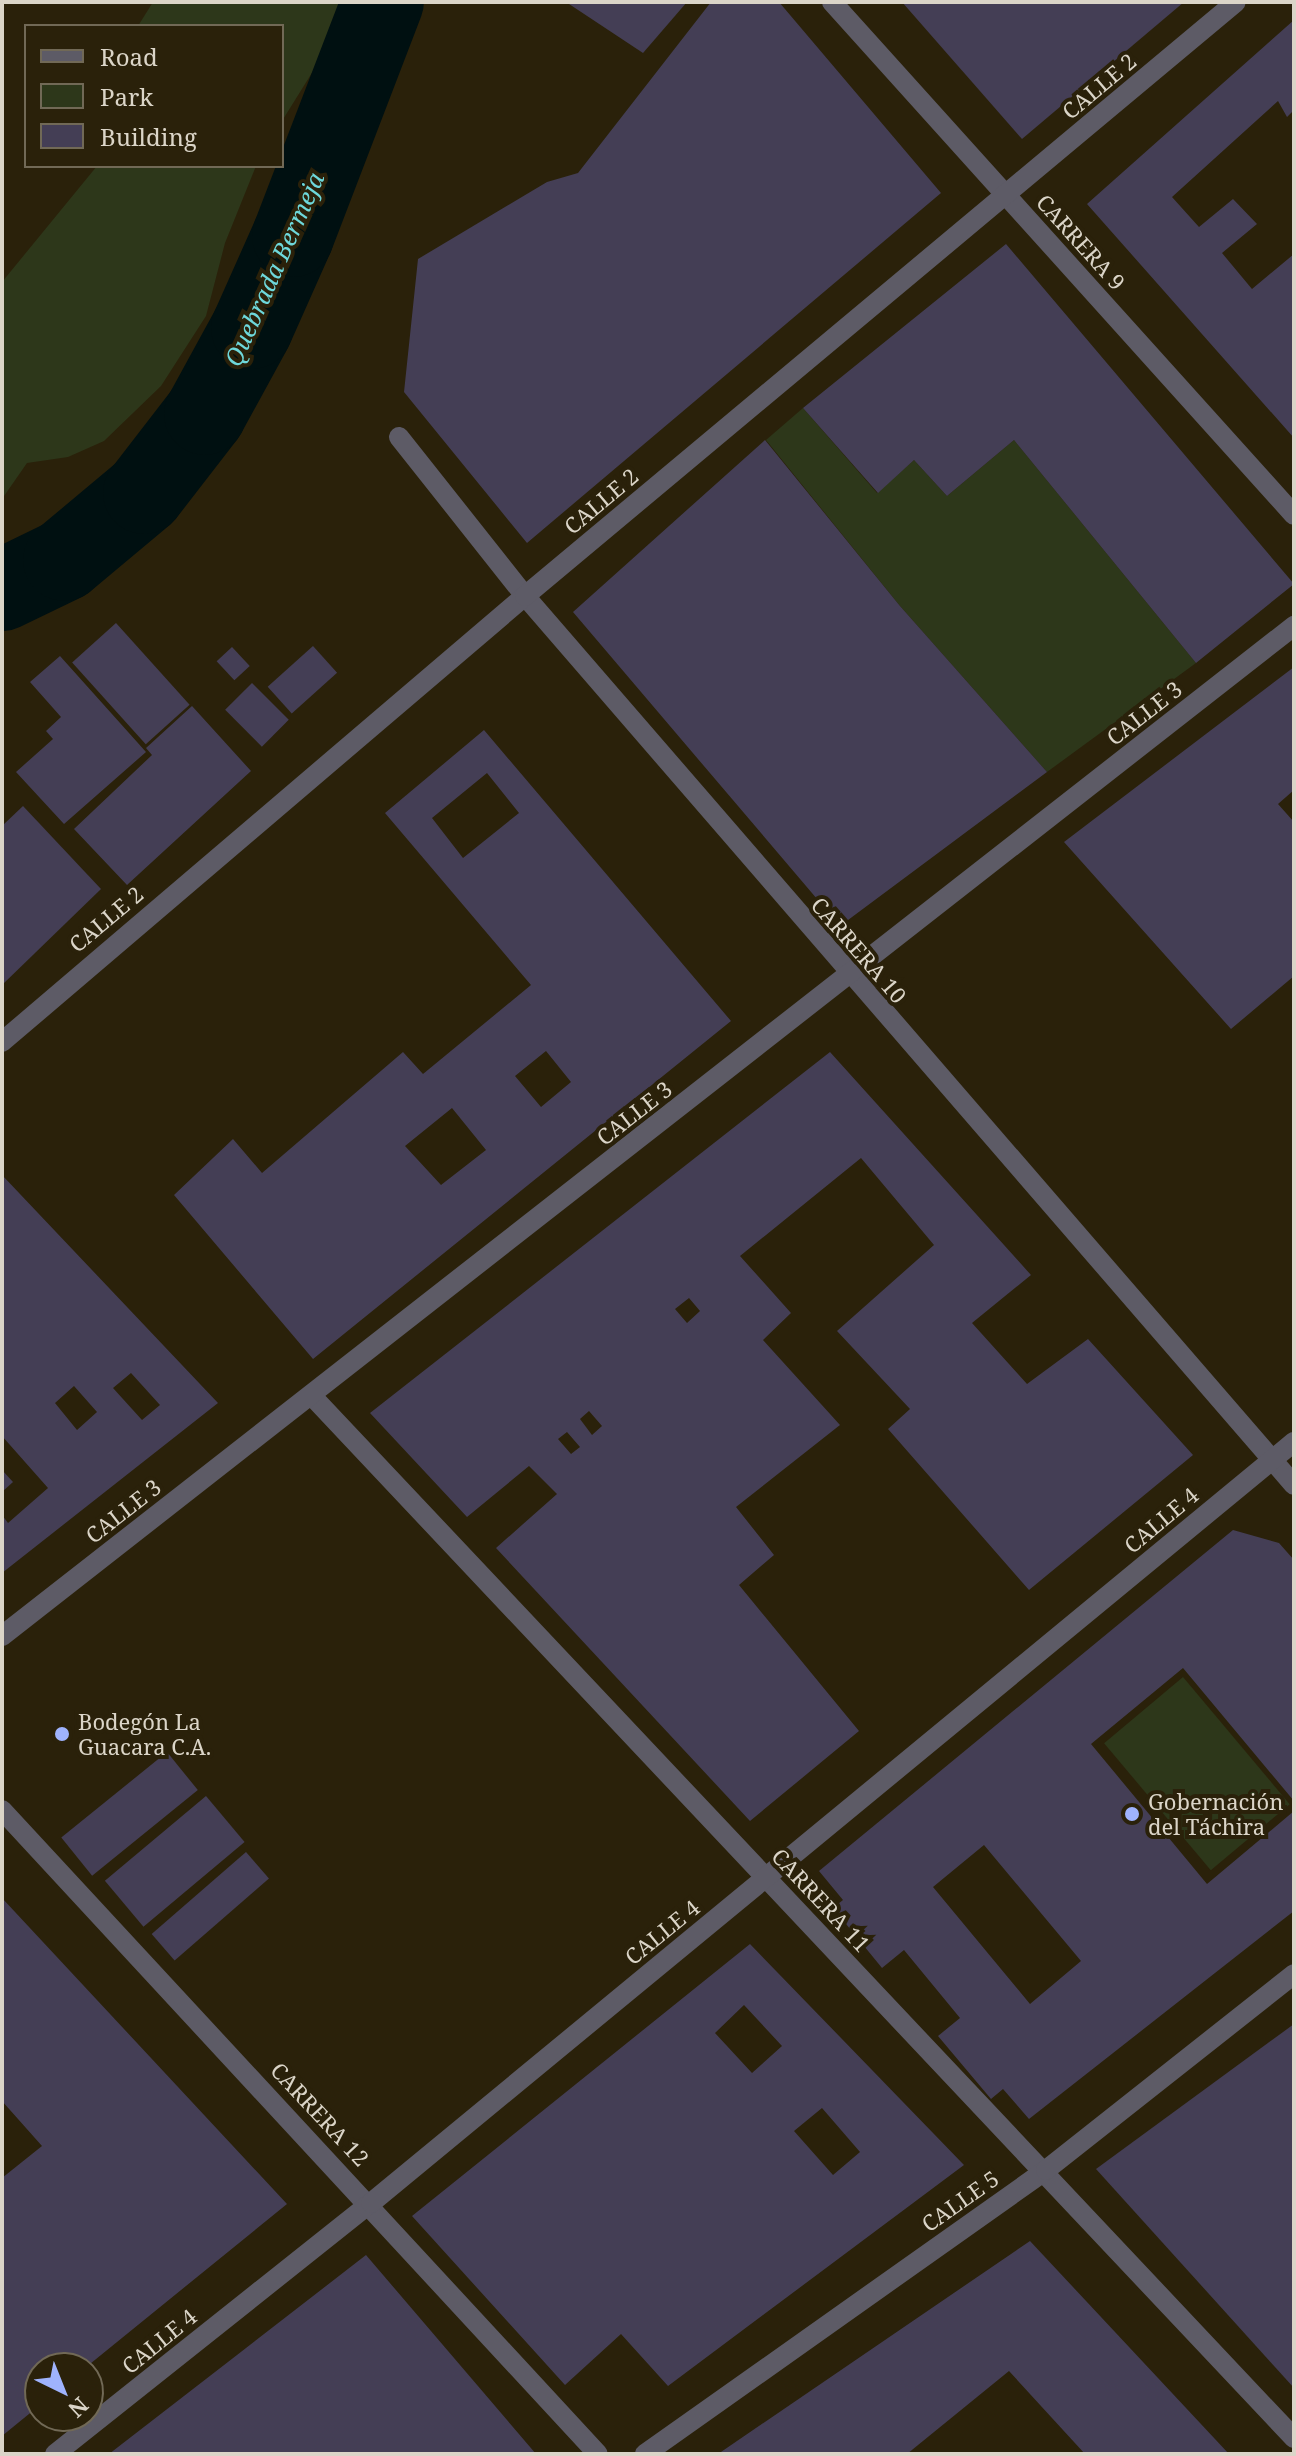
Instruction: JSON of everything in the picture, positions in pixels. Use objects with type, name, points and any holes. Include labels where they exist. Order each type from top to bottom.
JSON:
[{"type":"street","name":"CARRERA 9","points":[[832,2],[1294,515]]},
{"type":"street","name":"CALLE 2","points":[[2,1042],[525,596],[1236,2]]},
{"type":"street","name":"CARRERA 10","points":[[399,437],[525,596],[849,975],[1294,1485]]},
{"type":"street","name":"CALLE 3","points":[[2,1636],[1294,626]]},
{"type":"street","name":"CARRERA 11","points":[[312,1396],[1046,2170],[1294,2438]]},
{"type":"street","name":"CALLE 4","points":[[55,2454],[371,2203],[1294,1442]]},
{"type":"street","name":"CARRERA 12","points":[[2,1810],[371,2203],[598,2454]]},
{"type":"street","name":"CALLE 5","points":[[645,2454],[1046,2170],[1294,1974]]},
{"type":"green space","points":[[153,2],[356,2],[284,118],[284,24],[139,24]]},
{"type":"green space","points":[[95,168],[255,168],[225,243],[206,316],[161,386],[104,441],[68,457],[27,463],[2,499],[2,282]]},
{"type":"green space","points":[[803,408],[877,493],[914,460],[947,496],[1014,440],[1196,663],[1047,772],[900,606],[766,440]]},
{"type":"green space","points":[[1183,1677],[1290,1804],[1211,1870],[1104,1743]]},
{"type":"building","points":[[566,2],[687,2],[643,53]]},
{"type":"building","points":[[711,2],[779,2],[941,193],[527,543],[404,392],[418,259],[547,182],[578,173]]},
{"type":"building","points":[[902,2],[1184,2],[1022,139]]},
{"type":"building","points":[[1294,20],[1294,110],[1287,117],[1278,101],[1172,197],[1199,227],[1233,199],[1257,224],[1222,253],[1252,289],[1294,254],[1294,438],[1087,204]]},
{"type":"building","points":[[1006,244],[1294,584],[1196,663],[1014,440],[947,496],[914,460],[878,493],[803,408]]},
{"type":"building","points":[[765,440],[900,606],[1047,772],[840,926],[573,612]]},
{"type":"building","points":[[116,623],[190,705],[146,744],[72,662]]},
{"type":"building","points":[[313,646],[337,673],[292,714],[268,687]]},
{"type":"building","points":[[232,647],[250,666],[234,680],[217,661]]},
{"type":"building","points":[[60,656],[146,752],[64,824],[16,772],[53,739],[46,731],[61,717],[30,682]]},
{"type":"building","points":[[1294,667],[1294,790],[1278,804],[1294,822],[1294,976],[1231,1029],[1064,842]]},
{"type":"building","points":[[252,683],[289,720],[262,747],[225,710]]},
{"type":"building","points":[[192,706],[251,771],[127,885],[74,829],[152,755],[146,748]]},
{"type":"building","points":[[484,730],[731,1021],[313,1359],[174,1195],[233,1139],[262,1173],[403,1052],[423,1074],[531,985],[385,813]],"holes":[[[487,773],[519,813],[463,858],[432,818]],[[546,1051],[571,1082],[541,1107],[515,1076]],[[452,1108],[486,1150],[441,1185],[405,1146]]]},
{"type":"building","points":[[23,806],[101,889],[2,985],[2,826]]},
{"type":"building","points":[[830,1052],[1031,1275],[972,1323],[1027,1384],[1088,1339],[1193,1455],[1029,1590],[888,1429],[910,1409],[837,1331],[934,1245],[861,1158],[740,1256],[791,1313],[763,1340],[840,1425],[736,1507],[774,1555],[739,1585],[859,1731],[750,1821],[496,1548],[557,1494],[529,1466],[467,1517],[370,1413]],"holes":[[[689,1298],[700,1311],[687,1323],[675,1309]],[[589,1411],[602,1426],[592,1435],[580,1419]],[[567,1432],[580,1447],[571,1454],[558,1439]]]},
{"type":"building","points":[[2,1175],[218,1403],[2,1573],[2,1515],[8,1523],[48,1488],[2,1436]],"holes":[[[131,1373],[160,1405],[142,1420],[113,1388]],[[74,1386],[97,1412],[77,1430],[55,1403]]]},
{"type":"building","points":[[2,1470],[13,1482],[2,1492]]},
{"type":"building","points":[[1233,1530],[1279,1543],[1294,1560],[1294,1801],[1183,1668],[1091,1744],[1207,1884],[1294,1811],[1294,1911],[1029,2119],[1003,2089],[991,2099],[938,2036],[960,2018],[904,1950],[882,1968],[833,1908],[843,1900],[819,1871]],"holes":[[[984,1845],[1081,1961],[1030,2004],[933,1887]]]},
{"type":"building","points":[[167,1752],[198,1790],[92,1876],[61,1838]]},
{"type":"building","points":[[206,1796],[245,1842],[143,1927],[105,1881]]},
{"type":"building","points":[[246,1852],[269,1878],[175,1960],[152,1934]]},
{"type":"building","points":[[2,1898],[287,2204],[104,2353],[24,2352],[24,2418],[2,2436],[2,2178],[42,2146],[2,2101]]},
{"type":"building","points":[[750,1944],[964,2165],[668,2386],[621,2334],[565,2385],[412,2216]],"holes":[[[744,2005],[782,2046],[752,2073],[715,2033]],[[822,2108],[860,2152],[833,2175],[794,2131]]]},
{"type":"building","points":[[1294,2024],[1294,2388],[1096,2169]]},
{"type":"building","points":[[1030,2241],[1229,2454],[1085,2454],[1009,2371],[907,2454],[718,2454]]},
{"type":"building","points":[[366,2255],[536,2454],[109,2454],[237,2355]]},
{"type":"waterway","name":"Quebrada Bermeja","points":[[2,590],[64,560],[144,493],[205,414],[252,328],[293,236],[383,2]]},
{"type":"place","name":"Bodegón La Guacara C.A.","points":[[62,1734]]},
{"type":"place","name":"Gobernación del Táchira","points":[[1132,1814]]}]
